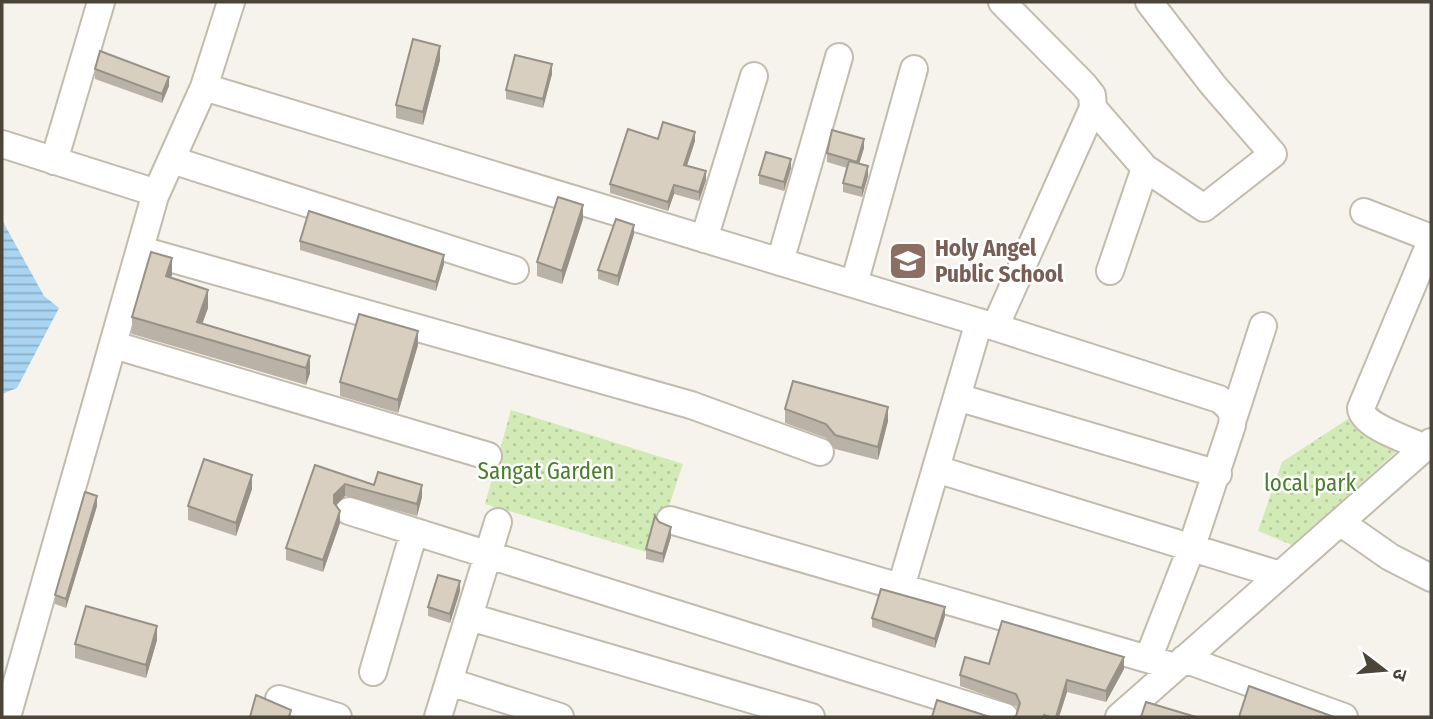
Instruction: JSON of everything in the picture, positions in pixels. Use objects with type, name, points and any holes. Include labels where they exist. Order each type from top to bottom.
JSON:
[{"type":"street","points":[[54,161],[101,2]]},
{"type":"street","points":[[7,702],[114,345],[155,196],[205,87],[230,2]]},
{"type":"street","points":[[901,587],[957,397],[987,325],[1093,108],[1092,95],[1084,85],[1002,2]]},
{"type":"street","points":[[1093,108],[1145,168],[1204,208],[1273,154],[1213,85],[1149,2]]},
{"type":"street","points":[[780,262],[839,57]]},
{"type":"street","points":[[854,284],[914,69]]},
{"type":"street","points":[[704,239],[754,76]]},
{"type":"street","points":[[205,87],[854,284],[1219,399],[1230,407],[1234,416]]},
{"type":"street","points":[[2,144],[144,190],[155,196]]},
{"type":"street","points":[[172,160],[515,270]]},
{"type":"street","points":[[1110,271],[1145,168]]},
{"type":"street","points":[[1119,717],[1428,445],[1371,423],[1361,413],[1361,408],[1431,240],[1364,212]]},
{"type":"street","points":[[141,250],[691,405],[820,452]]},
{"type":"street","points":[[1148,659],[1217,474],[1263,326]]},
{"type":"street","points":[[114,345],[488,456]]},
{"type":"street","points":[[957,397],[1217,474]]},
{"type":"street","points":[[936,469],[1280,575]]},
{"type":"street","points":[[349,511],[1005,717]]},
{"type":"street","points":[[670,520],[1148,659],[1180,663],[1344,717]]},
{"type":"street","points":[[438,717],[498,522]]},
{"type":"street","points":[[1340,522],[1390,557],[1431,578]]},
{"type":"street","points":[[373,672],[414,532]]},
{"type":"street","points":[[470,617],[811,717]]},
{"type":"street","points":[[450,682],[560,717]]},
{"type":"street","points":[[279,699],[338,717]]},
{"type":"green space","name":"Sangat Garden","points":[[511,410],[683,464],[653,554],[485,504]]},
{"type":"green space","name":"local park","points":[[1354,415],[1398,450],[1292,545],[1258,531],[1282,462]]},
{"type":"water","points":[[2,220],[44,296],[59,308],[17,388],[2,394]]},
{"type":"building","points":[[413,39],[440,46],[423,112],[396,105]]},
{"type":"building","points":[[100,51],[169,77],[162,94],[95,69]]},
{"type":"building","points":[[515,55],[552,64],[543,99],[506,90]]},
{"type":"building","points":[[663,122],[695,132],[684,165],[706,171],[699,192],[674,185],[668,202],[610,184],[628,129],[658,139]]},
{"type":"building","points":[[832,130],[864,139],[857,162],[827,153]]},
{"type":"building","points":[[766,152],[791,159],[784,182],[759,175]]},
{"type":"building","points":[[849,161],[868,166],[862,188],[843,183]]},
{"type":"building","points":[[558,197],[583,205],[562,271],[537,262]]},
{"type":"building","points":[[309,211],[444,255],[436,282],[300,241]]},
{"type":"building","points":[[616,219],[634,225],[618,276],[598,270]]},
{"type":"building","points":[[151,252],[172,258],[166,276],[208,290],[197,322],[310,356],[306,368],[132,317]]},
{"type":"building","points":[[359,314],[418,331],[398,400],[340,382]]},
{"type":"building","points":[[793,381],[888,407],[878,447],[835,435],[826,424],[785,409]]},
{"type":"building","points":[[204,459],[252,475],[236,523],[188,506]]},
{"type":"building","points":[[315,465],[374,485],[378,472],[422,485],[417,504],[345,484],[334,495],[334,503],[340,511],[323,560],[286,548]]},
{"type":"building","points":[[85,492],[97,496],[66,599],[55,595]]},
{"type":"building","points":[[655,516],[659,522],[671,527],[663,554],[646,549]]},
{"type":"building","points":[[438,575],[460,581],[450,614],[428,607]]},
{"type":"building","points":[[881,589],[945,607],[935,639],[872,618]]},
{"type":"building","points":[[86,606],[157,626],[146,665],[75,644]]},
{"type":"building","points":[[1002,621],[1124,657],[1106,691],[1067,680],[1056,717],[1013,717],[1016,716],[1020,703],[1016,694],[960,675],[965,657],[989,664]]},
{"type":"building","points":[[1249,686],[1334,717],[1239,717]]},
{"type":"building","points":[[256,695],[291,710],[289,717],[250,717]]},
{"type":"building","points":[[937,700],[990,717],[932,717]]},
{"type":"building","points":[[1146,702],[1196,717],[1141,717]]},
{"type":"place","name":"Holy Angel Public School","points":[[908,261]]}]
